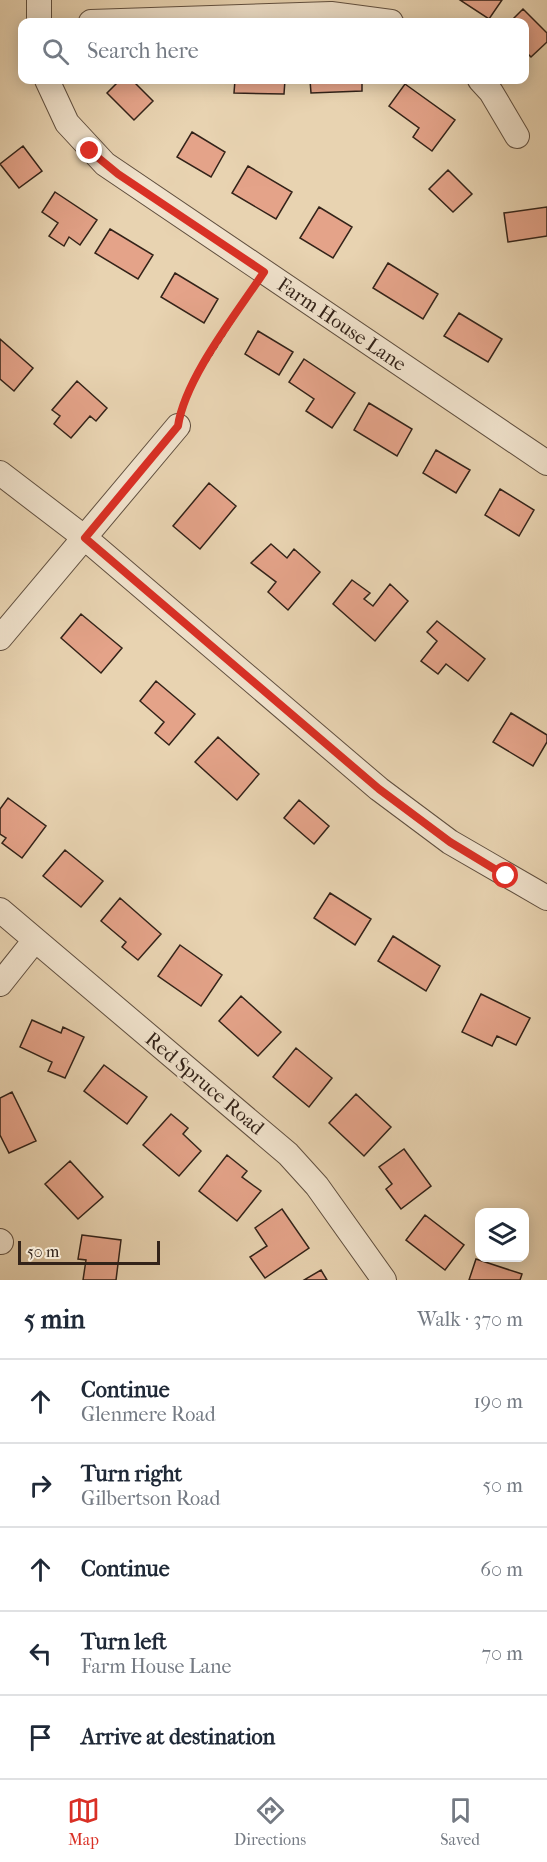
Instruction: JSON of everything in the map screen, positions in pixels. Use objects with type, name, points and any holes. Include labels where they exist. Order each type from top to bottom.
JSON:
[{"type":"street","points":[[39,0],[39,18]]},
{"type":"street","points":[[212,18],[332,14],[375,18]]},
{"type":"street","name":"Farm House Lane","points":[[49,84],[67,123],[105,164],[547,463]]},
{"type":"street","points":[[484,84],[491,92],[517,136]]},
{"type":"street","points":[[0,638],[178,426]]},
{"type":"street","points":[[0,473],[85,538],[379,789],[450,842],[547,898]]},
{"type":"street","name":"Red Spruce Road","points":[[0,910],[288,1154],[317,1186],[384,1280]]},
{"type":"street","points":[[0,984],[35,940]]},
{"type":"path","points":[[178,426],[180,412],[190,387],[264,272]]},
{"type":"building","points":[[460,0],[502,0],[487,18]]},
{"type":"building","points":[[523,9],[547,33],[547,42],[531,57],[529,55],[529,18],[514,18]]},
{"type":"building","points":[[116,84],[136,84],[153,101],[134,120],[107,93]]},
{"type":"building","points":[[235,84],[285,84],[284,94],[234,93]]},
{"type":"building","points":[[310,84],[362,84],[362,91],[311,93]]},
{"type":"building","points":[[405,84],[455,120],[432,151],[413,137],[419,128],[389,106]]},
{"type":"building","points":[[192,132],[225,152],[211,177],[177,157]]},
{"type":"building","points":[[23,146],[42,171],[19,188],[0,164]]},
{"type":"building","points":[[248,166],[292,192],[276,219],[232,193]]},
{"type":"building","points":[[448,170],[472,194],[453,212],[429,189]]},
{"type":"building","points":[[55,192],[97,220],[80,245],[69,237],[64,246],[49,236],[58,223],[42,212]]},
{"type":"building","points":[[319,207],[352,227],[333,258],[300,238]]},
{"type":"building","points":[[547,207],[547,236],[508,242],[504,213]]},
{"type":"building","points":[[110,229],[153,255],[138,279],[95,253]]},
{"type":"building","points":[[388,263],[438,294],[423,319],[373,288]]},
{"type":"building","points":[[175,273],[218,299],[204,323],[161,297]]},
{"type":"building","points":[[459,313],[502,339],[488,362],[444,336]]},
{"type":"building","points":[[258,331],[293,352],[279,375],[245,354]]},
{"type":"building","points":[[0,339],[33,368],[14,391],[0,379]]},
{"type":"building","points":[[304,359],[355,393],[332,428],[306,411],[314,399],[289,382]]},
{"type":"building","points":[[77,381],[107,408],[96,421],[90,416],[71,438],[54,424],[60,416],[52,410]]},
{"type":"building","points":[[369,403],[412,429],[397,456],[354,430]]},
{"type":"building","points":[[436,450],[470,470],[456,493],[423,473]]},
{"type":"building","points":[[209,483],[236,506],[200,549],[173,526]]},
{"type":"building","points":[[500,489],[534,510],[519,536],[485,515]]},
{"type":"building","points":[[271,544],[287,558],[294,549],[320,572],[288,610],[268,592],[276,582],[251,563]]},
{"type":"building","points":[[352,580],[370,593],[364,599],[373,606],[390,584],[408,601],[375,641],[333,604]]},
{"type":"building","points":[[81,614],[122,648],[101,673],[61,638]]},
{"type":"building","points":[[437,621],[485,659],[468,681],[446,664],[438,674],[421,661],[437,641],[427,632]]},
{"type":"building","points":[[156,681],[195,714],[169,745],[155,733],[164,722],[140,701]]},
{"type":"building","points":[[511,713],[547,735],[547,742],[533,766],[493,742]]},
{"type":"building","points":[[218,737],[259,774],[237,800],[195,762]]},
{"type":"building","points":[[8,798],[46,826],[22,858],[2,843],[6,838],[0,834],[0,809]]},
{"type":"building","points":[[299,800],[329,826],[314,844],[284,818]]},
{"type":"building","points":[[65,850],[103,881],[81,907],[43,876]]},
{"type":"building","points":[[330,893],[371,919],[355,945],[314,918]]},
{"type":"building","points":[[120,898],[161,934],[138,960],[122,947],[126,942],[101,921]]},
{"type":"building","points":[[393,936],[440,966],[426,991],[378,961]]},
{"type":"building","points":[[180,945],[222,975],[201,1006],[158,976]]},
{"type":"building","points":[[481,994],[530,1018],[516,1045],[497,1036],[492,1046],[462,1032]]},
{"type":"building","points":[[241,996],[281,1032],[258,1056],[219,1021]]},
{"type":"building","points":[[32,1020],[61,1033],[63,1027],[84,1037],[65,1078],[48,1071],[52,1062],[20,1047]]},
{"type":"building","points":[[296,1048],[332,1078],[309,1107],[273,1077]]},
{"type":"building","points":[[104,1065],[147,1097],[127,1124],[84,1091]]},
{"type":"building","points":[[12,1092],[36,1141],[9,1153],[0,1135],[0,1098]]},
{"type":"building","points":[[356,1094],[391,1127],[364,1156],[329,1123]]},
{"type":"building","points":[[171,1114],[188,1128],[183,1134],[201,1151],[179,1176],[143,1145]]},
{"type":"building","points":[[404,1149],[431,1186],[401,1209],[386,1189],[392,1184],[379,1167]]},
{"type":"building","points":[[227,1155],[247,1171],[242,1177],[261,1191],[237,1221],[199,1191]]},
{"type":"building","points":[[70,1161],[103,1197],[78,1219],[45,1184]]},
{"type":"building","points":[[282,1209],[309,1248],[265,1278],[250,1257],[267,1246],[255,1228]]},
{"type":"building","points":[[425,1215],[464,1245],[445,1270],[406,1240]]},
{"type":"building","points":[[82,1235],[121,1240],[116,1280],[83,1280],[86,1260],[78,1259]]},
{"type":"building","points":[[475,1262],[485,1262],[522,1274],[520,1280],[469,1280]]},
{"type":"building","points":[[321,1270],[327,1280],[304,1280]]},
{"type":"route","points":[[90,151],[118,174],[264,272],[190,387],[180,412],[178,426],[85,538],[379,789],[450,842],[506,876]]}]
